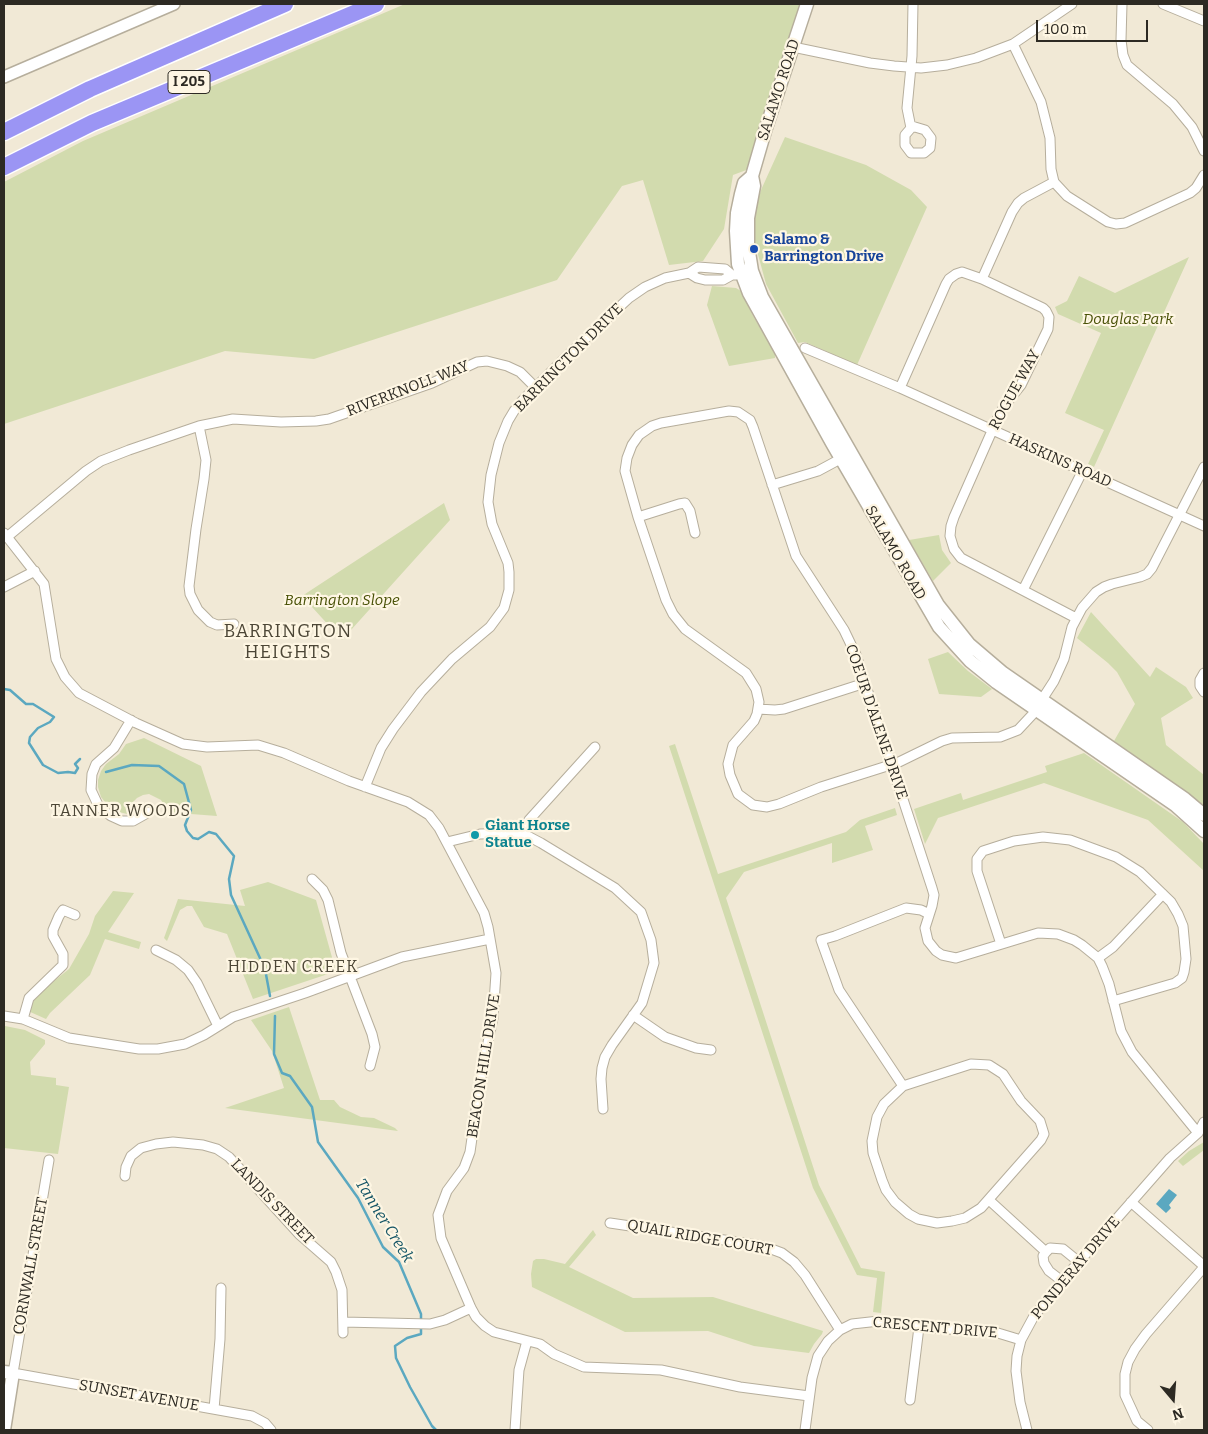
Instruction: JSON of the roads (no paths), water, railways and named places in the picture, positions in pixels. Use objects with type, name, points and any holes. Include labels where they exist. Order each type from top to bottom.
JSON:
[{"type":"highway","name":"I 205","points":[[4,132],[90,89],[285,4]]},
{"type":"highway","name":"I 205","points":[[4,167],[92,123],[376,4]]},
{"type":"main road","name":"SALAMO ROAD","points":[[807,4],[752,176],[744,183],[737,213],[736,249],[742,273],[756,309],[846,455],[939,626],[970,661],[996,682],[1038,704],[1178,793],[1204,815]]},
{"type":"main road","name":"SALAMO ROAD","points":[[1038,704],[1175,805],[1204,831]]},
{"type":"main road","name":"CORNWALL STREET","points":[[4,1430],[8,1373]]},
{"type":"street","points":[[4,77],[174,4]]},
{"type":"street","points":[[911,128],[907,108],[911,68],[913,4]]},
{"type":"street","points":[[793,47],[870,63],[911,68],[935,67],[962,62],[1012,44],[1072,4]]},
{"type":"street","points":[[1122,4],[1121,40],[1123,55],[1128,65],[1173,104],[1192,127],[1204,152]]},
{"type":"street","points":[[1163,4],[1204,21]]},
{"type":"street","points":[[1012,44],[1043,108],[1050,138],[1051,169],[1054,182],[1067,196],[1100,217],[1116,224],[1133,219],[1200,190],[1204,175]]},
{"type":"street","points":[[982,279],[1012,212],[1018,203],[1054,182]]},
{"type":"street","name":"ROGUE WAY","points":[[900,388],[949,279],[962,272],[982,279],[1043,308],[1047,313],[1048,328],[1021,385],[1005,405],[992,431],[954,517],[950,536],[954,549],[961,558],[1076,618]]},
{"type":"street","name":"BARRINGTON DRIVE","points":[[365,787],[382,748],[393,729],[415,700],[452,659],[490,627],[504,608],[509,590],[508,563],[492,524],[488,510],[488,494],[497,449],[505,426],[522,401],[613,313],[639,291],[665,278],[689,273],[696,278],[705,280],[723,280],[742,273]]},
{"type":"street","name":"HASKINS ROAD","points":[[805,348],[900,388],[1204,526]]},
{"type":"street","name":"RIVERKNOLL WAY","points":[[5,535],[88,469],[101,461],[200,426],[233,419],[282,422],[329,419],[432,383],[477,362],[507,366],[520,372],[535,387]]},
{"type":"street","name":"COEUR D'ALENE DRIVE","points":[[758,709],[758,696],[749,676],[686,629],[673,614],[666,600],[626,477],[627,458],[632,445],[639,435],[652,426],[729,411],[742,414],[750,420],[796,556],[844,630],[854,650],[932,888],[934,896],[926,922],[926,935],[931,946],[942,955],[956,958],[1030,935],[1053,934],[1074,940],[1098,958]]},
{"type":"street","points":[[200,426],[206,460],[190,579],[190,594],[198,610],[210,622],[217,625],[234,624]]},
{"type":"street","points":[[772,485],[818,471],[846,455]]},
{"type":"street","points":[[864,683],[784,709],[758,709],[754,721],[734,745],[728,764],[730,775],[738,794],[753,805],[767,807],[907,759],[942,740],[997,737],[1010,734],[1024,724],[1061,667],[1067,642],[1076,618],[1088,600],[1104,587],[1140,577],[1147,574],[1152,568],[1204,467]]},
{"type":"street","points":[[1022,590],[1082,472]]},
{"type":"street","points":[[638,517],[685,503],[688,505],[696,533]]},
{"type":"street","name":"BEACON HILL DRIVE","points":[[5,535],[42,579],[46,589],[54,652],[63,673],[80,693],[131,720],[183,744],[207,747],[263,746],[294,756],[365,787],[408,802],[423,810],[434,821],[447,842],[482,908],[490,939],[496,976],[495,1006],[480,1082],[470,1152],[464,1168],[446,1191],[438,1215],[441,1238],[471,1308],[480,1321],[493,1332],[540,1344],[554,1354],[584,1367],[661,1370],[740,1387],[809,1396]]},
{"type":"street","points":[[4,587],[35,571]]},
{"type":"street","points":[[1204,673],[1200,680],[1200,686],[1204,692]]},
{"type":"street","points":[[131,720],[114,748],[96,764],[92,774],[91,790],[99,806],[111,816],[122,821],[133,821],[149,812]]},
{"type":"street","points":[[522,833],[529,820],[595,748]]},
{"type":"street","points":[[447,842],[480,834],[522,833],[615,888],[641,912],[652,940],[654,963],[642,1002],[612,1045],[604,1063],[601,1079],[603,1109]]},
{"type":"street","points":[[1001,944],[976,866],[977,860],[983,851],[1008,843],[1043,837],[1059,838],[1081,844],[1116,857],[1140,872],[1176,909],[1183,926],[1186,959],[1184,972],[1175,983],[1113,1001]]},
{"type":"street","points":[[312,879],[324,890],[328,900],[342,953],[372,1034],[375,1047],[370,1066]]},
{"type":"street","points":[[1163,894],[1113,946],[1098,958],[1104,971],[1121,1030],[1132,1052],[1201,1132]]},
{"type":"street","points":[[903,1086],[839,990],[821,940],[906,908],[921,910],[929,914]]},
{"type":"street","points":[[23,1019],[29,998],[63,965],[63,954],[53,936],[57,920],[63,910],[75,915]]},
{"type":"street","points":[[4,1016],[23,1019],[69,1038],[152,1049],[185,1044],[204,1036],[233,1016],[305,994],[412,954],[490,939]]},
{"type":"street","points":[[156,950],[176,960],[188,970],[197,983],[218,1026]]},
{"type":"street","points":[[633,1015],[665,1037],[696,1048],[711,1050]]},
{"type":"street","points":[[970,1064],[989,1065],[1003,1074],[1021,1101],[1040,1122],[1044,1134],[1042,1140],[988,1200],[981,1208],[965,1218],[938,1223],[918,1219],[895,1202],[886,1190],[882,1180],[873,1153],[872,1140],[880,1110],[891,1096],[903,1086],[970,1064]]},
{"type":"street","name":"PONDERAY DRIVE","points":[[1027,1430],[1020,1402],[1016,1371],[1021,1340],[1034,1316],[1062,1281],[1170,1158],[1201,1132],[1204,1122]]},
{"type":"street","name":"LANDIS STREET","points":[[125,1176],[126,1167],[131,1156],[141,1148],[156,1144],[173,1142],[203,1145],[229,1157],[299,1234],[331,1262],[340,1281],[343,1333]]},
{"type":"street","name":"CORNWALL STREET","points":[[8,1373],[49,1160]]},
{"type":"street","points":[[988,1200],[1046,1252]]},
{"type":"street","points":[[1131,1202],[1204,1267],[1134,1348],[1128,1362],[1125,1374],[1125,1395],[1137,1421],[1148,1430]]},
{"type":"street","name":"QUAIL RIDGE COURT","points":[[610,1223],[751,1244],[782,1253],[805,1274],[840,1330]]},
{"type":"street","points":[[1062,1281],[1049,1271],[1044,1263],[1043,1256],[1046,1252],[1050,1248],[1063,1249],[1079,1262]]},
{"type":"street","points":[[214,1409],[220,1339],[221,1288]]},
{"type":"street","points":[[343,1322],[430,1324],[445,1320],[471,1308]]},
{"type":"street","name":"CRESCENT DRIVE","points":[[805,1430],[813,1371],[818,1356],[828,1341],[840,1330],[852,1324],[879,1321],[919,1327],[988,1330],[1021,1340]]},
{"type":"street","points":[[910,1400],[919,1327]]},
{"type":"street","points":[[515,1430],[520,1370],[527,1341]]},
{"type":"street","name":"SUNSET AVENUE","points":[[8,1373],[252,1416],[262,1421],[270,1429]]},
{"type":"water","points":[[1169,1189],[1177,1195],[1169,1205],[1171,1208],[1166,1213],[1156,1204]]},
{"type":"waterway","name":"Tanner Creek","points":[[4,689],[10,690],[26,704],[33,704],[54,717],[50,722],[38,728],[30,737],[29,743],[43,765],[58,773],[75,773],[78,768],[75,764],[80,759]]},
{"type":"waterway","name":"Tanner Creek","points":[[106,772],[132,765],[159,766],[184,784],[191,810],[185,825],[187,831],[193,838],[198,839],[209,832],[216,834],[234,856],[229,879],[231,895],[265,969],[270,996]]},
{"type":"waterway","name":"Tanner Creek","points":[[275,1016],[274,1054],[282,1073],[290,1076],[312,1107],[318,1142],[358,1198],[383,1247],[399,1262],[421,1314],[421,1334],[407,1338],[395,1346],[396,1358],[410,1387],[436,1430]]},
{"type":"place","name":"Salamo & Barrington Drive","points":[[754,249]]},
{"type":"place","name":"Giant Horse Statue","points":[[475,835]]},
{"type":"district","name":"BARRINGTON HEIGHTS","points":[[288,642]]},
{"type":"district","name":"TANNER WOODS","points":[[121,812]]},
{"type":"district","name":"HIDDEN CREEK","points":[[293,968]]},
{"type":"park label","name":"Douglas Park","points":[[1128,320]]},
{"type":"park label","name":"Barrington Slope","points":[[342,601]]}]
